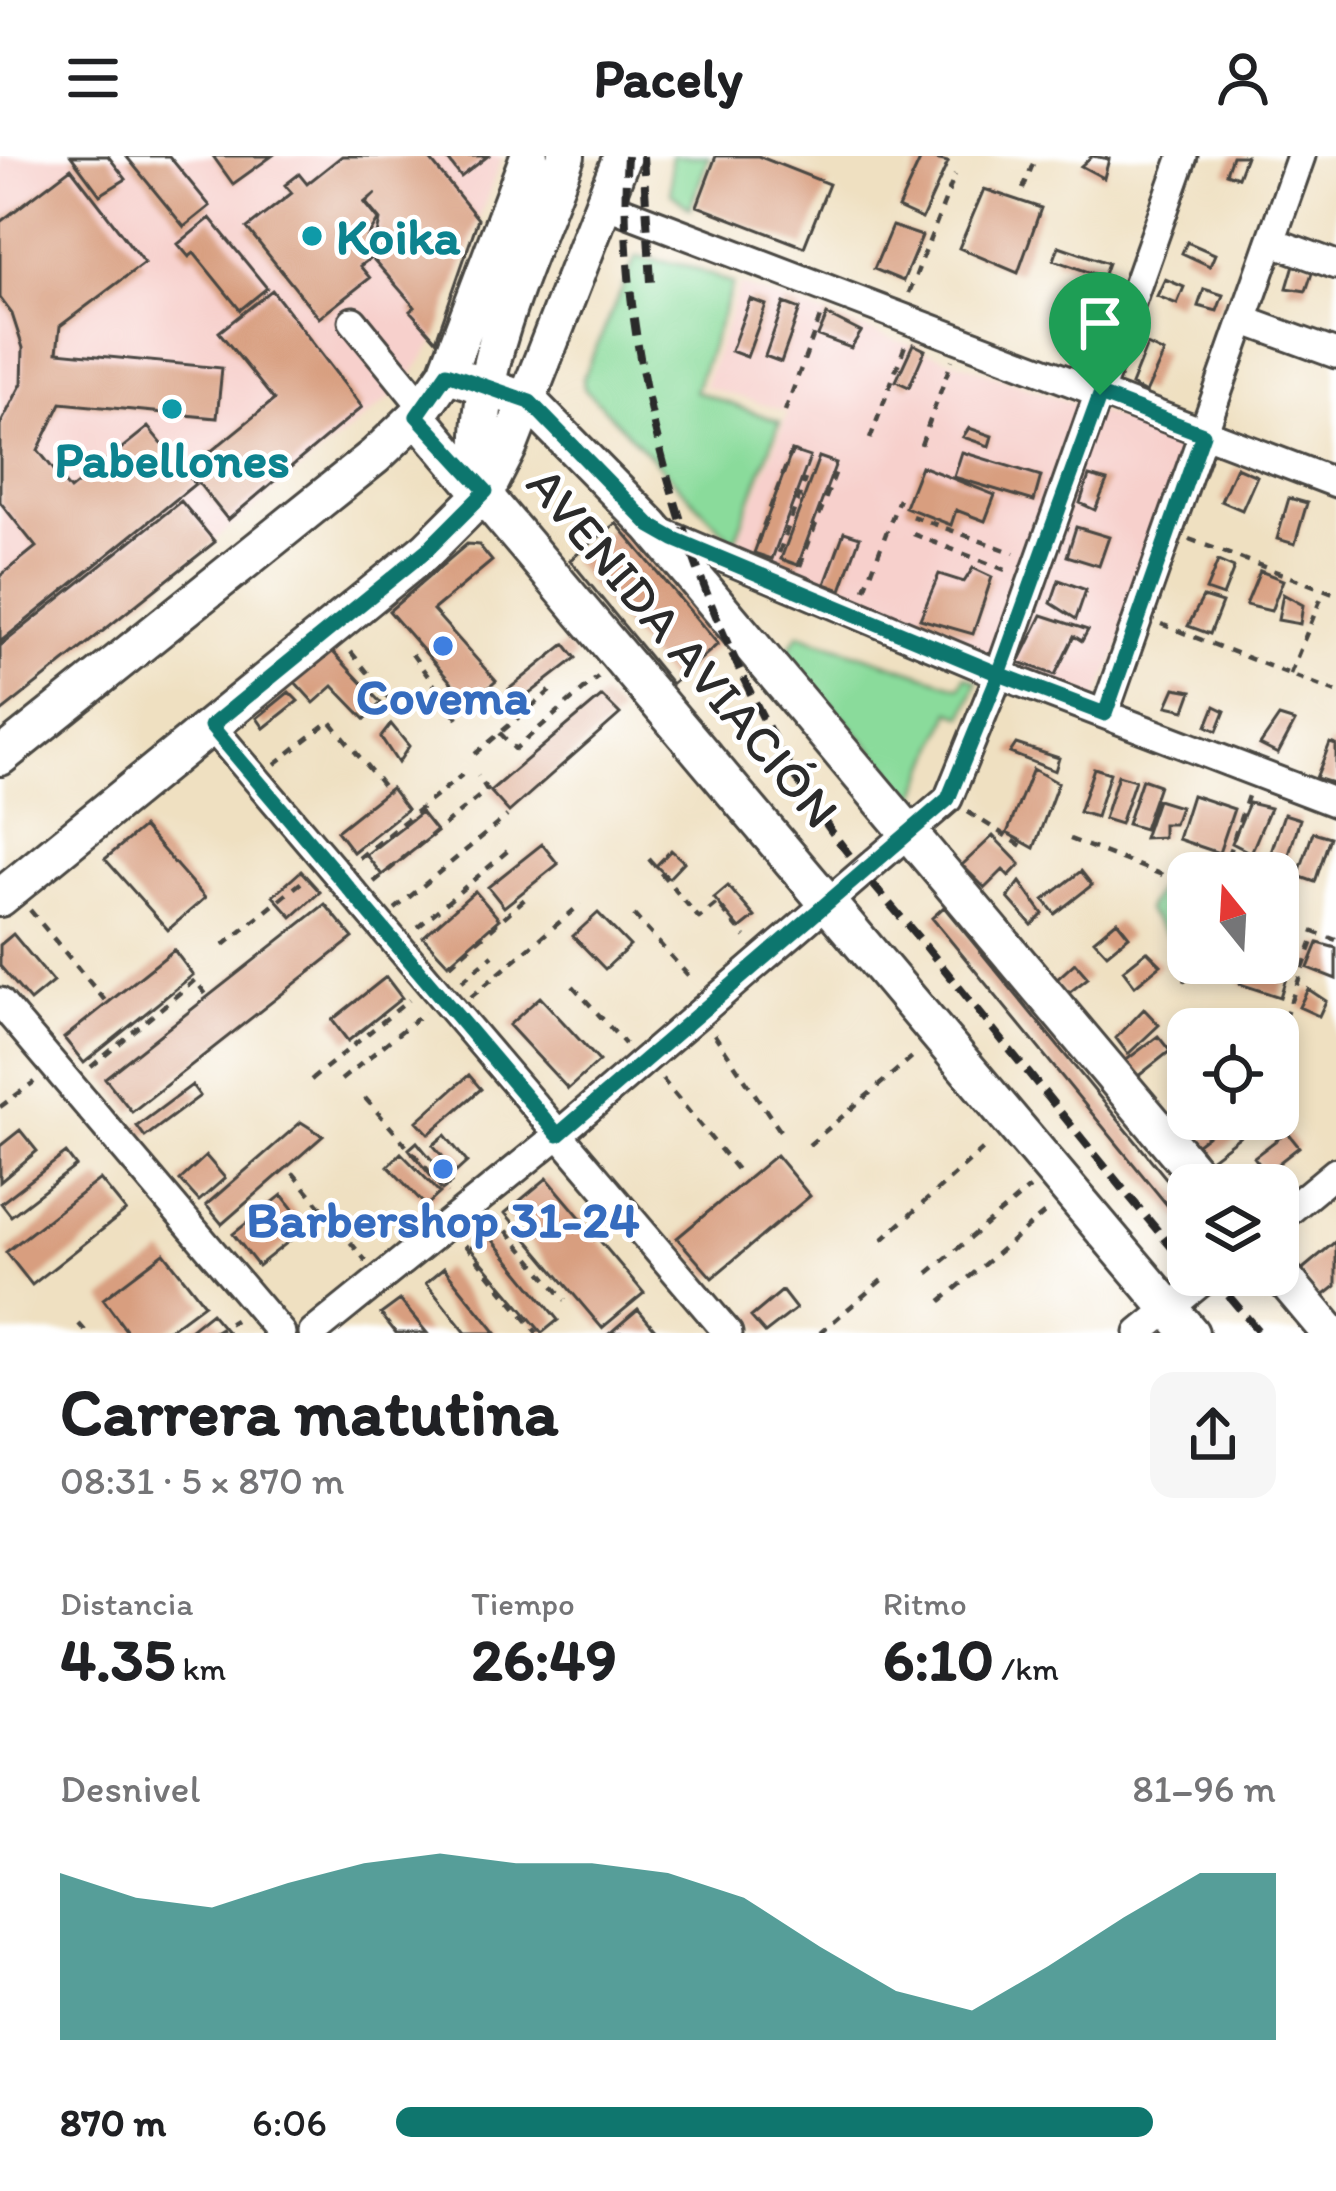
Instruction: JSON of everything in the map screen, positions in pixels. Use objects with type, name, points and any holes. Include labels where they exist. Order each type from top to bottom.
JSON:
[{"type":"main road","points":[[0,757],[375,456],[421,412],[447,373],[529,156]]},
{"type":"main road","points":[[486,491],[477,446],[487,387],[566,156]]},
{"type":"main road","points":[[6,893],[446,533],[486,491],[530,402],[622,156]]},
{"type":"main road","name":"AVENIDA AVIACIÓN","points":[[447,373],[530,402],[651,526],[903,833],[1186,1164]]},
{"type":"main road","name":"AVENIDA AVIACIÓN","points":[[421,412],[1180,1320]]},
{"type":"main road","points":[[1299,1296],[1330,1333]]},
{"type":"street","points":[[313,1333],[558,1135],[903,833],[948,799],[999,674],[1184,156]]},
{"type":"street","points":[[1105,714],[1301,156]]},
{"type":"street","points":[[605,204],[1336,483]]},
{"type":"street","points":[[1271,242],[1336,265]]},
{"type":"street","points":[[1243,320],[1336,355]]},
{"type":"street","points":[[353,321],[421,412]]},
{"type":"street","points":[[651,526],[999,674],[1336,803]]},
{"type":"street","points":[[211,726],[728,1333]]},
{"type":"street","points":[[0,1002],[281,1333]]},
{"type":"street","points":[[1299,1203],[1336,1172]]},
{"type":"street","points":[[1139,1333],[1180,1320]]},
{"type":"path","points":[[1023,189],[1036,156]]},
{"type":"path","points":[[870,439],[955,175]]},
{"type":"path","points":[[785,411],[831,289]]},
{"type":"path","points":[[921,445],[960,340]]},
{"type":"path","points":[[769,580],[796,442]]},
{"type":"path","points":[[769,580],[836,471]]},
{"type":"path","points":[[769,580],[805,479]]},
{"type":"path","points":[[855,615],[898,500]]},
{"type":"path","points":[[912,516],[1036,571]]},
{"type":"path","points":[[1168,532],[1336,594]]},
{"type":"path","points":[[913,534],[1036,571]]},
{"type":"path","points":[[1290,674],[1325,590]]},
{"type":"path","points":[[1139,616],[1336,692]]},
{"type":"path","points":[[332,628],[403,716],[439,689]]},
{"type":"path","points":[[412,654],[458,718]]},
{"type":"path","points":[[500,733],[515,749],[623,656]]},
{"type":"path","points":[[475,754],[550,692]]},
{"type":"path","points":[[256,780],[330,721],[388,793]]},
{"type":"path","points":[[1229,852],[1256,772]]},
{"type":"path","points":[[340,878],[462,775]]},
{"type":"path","points":[[224,945],[487,790],[478,776]]},
{"type":"path","points":[[948,799],[1025,848]]},
{"type":"path","points":[[387,934],[507,817]]},
{"type":"path","points":[[1070,839],[1167,877]]},
{"type":"path","points":[[387,934],[510,849]]},
{"type":"path","points":[[649,859],[699,918],[717,903],[762,956]]},
{"type":"path","points":[[6,893],[107,1003]]},
{"type":"path","points":[[442,998],[526,898]]},
{"type":"path","points":[[311,1080],[581,904]]},
{"type":"path","points":[[634,914],[705,1006],[785,1138]]},
{"type":"path","points":[[1299,927],[1336,940]]},
{"type":"path","points":[[1288,1008],[1316,933]]},
{"type":"path","points":[[341,1080],[493,955]]},
{"type":"path","points":[[0,1107],[62,1075],[195,980],[208,997]]},
{"type":"path","points":[[573,986],[739,1172]]},
{"type":"path","points":[[808,1145],[940,1034]]},
{"type":"path","points":[[365,1098],[464,1211],[565,1300]]},
{"type":"path","points":[[882,1240],[1014,1123]]},
{"type":"path","points":[[293,1173],[381,1278]]},
{"type":"path","points":[[928,1273],[1062,1179]]},
{"type":"path","points":[[941,1301],[1062,1179]]},
{"type":"path","points":[[464,1211],[537,1333]]},
{"type":"path","points":[[820,1333],[884,1278]]},
{"type":"path","points":[[79,1324],[86,1333]]},
{"type":"shaded area","points":[[0,156],[502,156],[436,340],[405,386],[0,713]]},
{"type":"shaded area","points":[[740,285],[1204,449],[1096,703],[732,554],[788,412],[704,386]]},
{"type":"green space","points":[[671,156],[709,156],[690,208],[671,193]]},
{"type":"green space","points":[[636,257],[688,266],[733,284],[695,391],[780,422],[734,542],[584,388],[583,378]]},
{"type":"green space","points":[[799,634],[960,687],[965,676],[977,681],[964,716],[951,711],[910,813],[884,781],[891,770],[785,654]]},
{"type":"green space","points":[[1160,884],[1167,886],[1167,935],[1146,910]]},
{"type":"building","points":[[71,156],[108,156],[126,179],[100,195]]},
{"type":"building","points":[[126,156],[169,156],[210,206],[184,227]]},
{"type":"building","points":[[213,156],[272,156],[233,184]]},
{"type":"building","points":[[342,156],[427,156],[478,219],[436,340],[410,311],[415,307],[373,259],[382,252],[371,240],[380,220],[366,203],[376,193],[364,203],[378,220],[366,240],[377,253],[360,266],[370,278],[319,318],[247,228],[292,193],[285,185],[299,174],[307,184]]},
{"type":"building","points":[[445,156],[488,156],[461,177]]},
{"type":"building","points":[[716,156],[758,156],[829,184],[804,247],[697,206]]},
{"type":"building","points":[[922,156],[948,162],[922,219],[898,208]]},
{"type":"building","points":[[1092,156],[1109,159],[1104,178],[1081,166]]},
{"type":"building","points":[[1232,156],[1246,156],[1238,177],[1226,173]]},
{"type":"building","name":"Pabellones","points":[[71,168],[144,263],[60,326],[57,352],[222,368],[217,418],[61,403],[38,450],[70,490],[148,427],[195,484],[0,642],[0,576],[36,547],[0,502],[0,425],[22,383],[23,348],[12,314],[0,298],[0,222]]},
{"type":"building","points":[[984,189],[1041,208],[1018,273],[959,248]]},
{"type":"building","points":[[210,218],[267,288],[240,310],[194,253],[189,257],[178,244]]},
{"type":"building","points":[[892,226],[922,236],[903,281],[874,269]]},
{"type":"building","points":[[1187,242],[1215,254],[1210,266],[1182,253]]},
{"type":"building","points":[[1059,246],[1108,263],[1103,277],[1054,260]]},
{"type":"building","points":[[1296,258],[1315,264],[1306,291],[1287,288]]},
{"type":"building","points":[[1165,279],[1184,287],[1177,304],[1157,296]]},
{"type":"building","points":[[1204,289],[1223,295],[1217,311],[1198,306]]},
{"type":"building","points":[[272,290],[362,407],[228,520],[188,470],[274,400],[219,332]]},
{"type":"building","points":[[750,299],[766,305],[747,357],[731,351]]},
{"type":"building","points":[[784,303],[800,309],[781,362],[765,356]]},
{"type":"building","points":[[827,315],[861,332],[851,348],[818,336]]},
{"type":"building","points":[[913,344],[925,350],[909,387],[896,381]]},
{"type":"building","points":[[1147,345],[1164,353],[1146,393],[1131,385]]},
{"type":"building","points":[[969,428],[992,436],[989,446],[963,437]]},
{"type":"building","points":[[792,451],[810,457],[772,559],[754,553]]},
{"type":"building","points":[[962,452],[1041,476],[1034,501],[954,477]]},
{"type":"building","points":[[819,457],[836,463],[798,565],[781,559]]},
{"type":"building","points":[[921,466],[995,495],[985,521],[956,510],[951,525],[905,507]]},
{"type":"building","points":[[1236,467],[1257,476],[1242,510],[1221,501]]},
{"type":"building","points":[[1089,476],[1107,481],[1095,510],[1080,503]]},
{"type":"building","points":[[1289,498],[1307,503],[1295,544],[1277,539]]},
{"type":"building","points":[[181,501],[215,542],[0,713],[0,646]]},
{"type":"building","points":[[616,523],[718,644],[672,684],[570,560]]},
{"type":"building","points":[[1076,527],[1109,537],[1099,566],[1067,556]]},
{"type":"building","points":[[844,532],[860,537],[841,590],[825,584]]},
{"type":"building","name":"Covema","points":[[467,544],[479,545],[492,561],[433,610],[496,681],[470,704],[389,611]]},
{"type":"building","points":[[1218,561],[1234,568],[1223,596],[1206,590]]},
{"type":"building","points":[[973,568],[992,577],[973,634],[920,619],[939,574],[964,582]]},
{"type":"building","points":[[1260,571],[1283,580],[1271,611],[1246,605]]},
{"type":"building","points":[[1059,580],[1086,590],[1076,619],[1051,603]]},
{"type":"building","points":[[1283,594],[1303,605],[1300,624],[1278,620]]},
{"type":"building","points":[[1203,597],[1222,603],[1210,634],[1188,626]]},
{"type":"building","points":[[1042,615],[1088,630],[1082,641],[1074,636],[1055,675],[1019,662]]},
{"type":"building","points":[[565,644],[576,658],[519,702],[509,689]]},
{"type":"building","points":[[330,649],[381,703],[365,719],[333,686],[314,703],[295,682]]},
{"type":"building","points":[[1175,688],[1192,691],[1185,710],[1167,706]]},
{"type":"building","points":[[289,692],[298,701],[264,728],[257,718]]},
{"type":"building","points":[[602,696],[620,714],[509,812],[490,791]]},
{"type":"building","points":[[1215,706],[1225,711],[1217,731],[1207,726]]},
{"type":"building","points":[[1279,717],[1295,722],[1278,754],[1260,745]]},
{"type":"building","points":[[391,724],[409,746],[398,763],[381,737]]},
{"type":"building","points":[[1330,743],[1336,745],[1336,784],[1316,778]]},
{"type":"building","points":[[1016,744],[1059,758],[1055,771],[1010,753]]},
{"type":"building","points":[[1094,768],[1110,773],[1096,817],[1079,812]]},
{"type":"building","points":[[1033,769],[1058,783],[1034,848],[1007,833]]},
{"type":"building","points":[[1118,775],[1135,780],[1120,824],[1104,819]]},
{"type":"building","points":[[1142,779],[1159,785],[1144,829],[1127,824]]},
{"type":"building","points":[[391,788],[407,809],[353,852],[337,831]]},
{"type":"building","points":[[1192,795],[1234,809],[1219,852],[1178,839]]},
{"type":"building","points":[[1157,800],[1180,807],[1174,824],[1163,824],[1163,837],[1144,838]]},
{"type":"building","points":[[1249,803],[1270,808],[1251,852],[1232,843]]},
{"type":"building","points":[[421,812],[437,832],[382,875],[366,855]]},
{"type":"building","points":[[1284,814],[1300,819],[1290,852],[1271,852]]},
{"type":"building","points":[[143,827],[205,898],[168,930],[105,859]]},
{"type":"building","points":[[1313,832],[1330,837],[1315,882],[1299,873]]},
{"type":"building","points":[[993,836],[1020,864],[1009,876],[1003,870],[985,888],[962,865]]},
{"type":"building","points":[[542,844],[558,864],[504,907],[488,887]]},
{"type":"building","points":[[671,850],[684,862],[669,878],[656,866]]},
{"type":"building","points":[[301,871],[320,892],[292,917],[273,896]]},
{"type":"building","points":[[1081,871],[1092,885],[1055,914],[1044,900]]},
{"type":"building","points":[[1020,882],[1043,914],[1032,925],[1008,898]]},
{"type":"building","points":[[728,886],[755,917],[740,929],[714,898]]},
{"type":"building","points":[[475,891],[499,919],[448,964],[423,937]]},
{"type":"building","points":[[325,904],[353,938],[132,1112],[105,1078]]},
{"type":"building","points":[[944,907],[1167,1179],[1167,1205],[932,918]]},
{"type":"building","points":[[598,913],[630,946],[605,969],[573,936]]},
{"type":"building","points":[[1117,921],[1129,936],[1107,954],[1094,940]]},
{"type":"building","points":[[13,934],[53,982],[30,1001],[0,966],[0,945]]},
{"type":"building","points":[[1318,943],[1336,948],[1336,979],[1308,968]]},
{"type":"building","points":[[174,950],[193,975],[84,1063],[64,1038]]},
{"type":"building","points":[[1147,951],[1161,965],[1135,986],[1123,970]]},
{"type":"building","points":[[1075,963],[1088,978],[1065,996],[1054,982]]},
{"type":"building","points":[[386,977],[402,998],[348,1041],[332,1020]]},
{"type":"building","points":[[1240,984],[1284,984],[1280,997]]},
{"type":"building","points":[[1308,989],[1326,1001],[1319,1016],[1299,1007]]},
{"type":"building","points":[[540,997],[599,1061],[568,1089],[509,1025]]},
{"type":"building","points":[[1144,1009],[1159,1025],[1128,1054],[1116,1038]]},
{"type":"building","points":[[1158,1036],[1167,1047],[1167,1053],[1137,1077],[1125,1061]]},
{"type":"building","points":[[469,1075],[481,1089],[429,1134],[417,1121]]},
{"type":"building","points":[[192,1085],[200,1096],[145,1137],[137,1126]]},
{"type":"building","points":[[301,1122],[323,1136],[222,1224],[206,1205]]},
{"type":"building","points":[[20,1130],[37,1151],[0,1182],[0,1146]]},
{"type":"building","points":[[445,1135],[467,1162],[456,1172],[433,1145]]},
{"type":"building","points":[[1202,1140],[1235,1140],[1209,1160],[1197,1144]]},
{"type":"building","points":[[1276,1140],[1293,1140],[1299,1147],[1277,1164],[1259,1164],[1254,1157]]},
{"type":"building","points":[[417,1142],[451,1183],[442,1190],[409,1149]]},
{"type":"building","points":[[66,1153],[76,1166],[11,1216],[1,1203]]},
{"type":"building","points":[[401,1153],[440,1193],[426,1206],[388,1166]]},
{"type":"building","points":[[776,1155],[810,1196],[712,1278],[677,1238]]},
{"type":"building","points":[[206,1156],[225,1178],[199,1201],[180,1180]]},
{"type":"building","points":[[547,1178],[644,1293],[602,1328],[505,1213]]},
{"type":"building","points":[[100,1179],[126,1211],[32,1285],[6,1252]]},
{"type":"building","points":[[282,1195],[307,1227],[258,1266],[233,1234]]},
{"type":"building","points":[[488,1234],[558,1320],[542,1333],[470,1248]]},
{"type":"building","points":[[1336,1241],[1336,1286],[1321,1298],[1299,1272]]},
{"type":"building","points":[[164,1253],[204,1304],[165,1333],[128,1333],[103,1299]]},
{"type":"building","points":[[444,1268],[496,1333],[466,1333],[426,1283]]},
{"type":"building","points":[[782,1291],[796,1309],[765,1333],[751,1317]]},
{"type":"building","points":[[400,1300],[427,1333],[396,1333],[381,1314]]},
{"type":"building","points":[[638,1309],[658,1333],[610,1333]]},
{"type":"building","points":[[211,1313],[228,1333],[186,1333]]},
{"type":"railway","points":[[627,156],[626,238],[634,323],[650,409],[702,581],[774,739],[845,849],[1167,1241]]},
{"type":"railway","points":[[643,156],[651,282]]},
{"type":"railway","points":[[1229,1296],[1260,1333]]},
{"type":"place","name":"Koika","points":[[312,236]]},
{"type":"place","name":"Pabellones","points":[[172,409]]},
{"type":"place","name":"Covema","points":[[443,646]]},
{"type":"place","name":"Barbershop 31-24","points":[[443,1169]]},
{"type":"route","points":[[1100,395],[999,674],[674,539],[651,526],[530,402],[447,373],[417,416],[486,491],[428,549],[211,726],[558,1135],[903,833],[948,799],[999,674],[1105,714],[1203,434],[1100,395]]}]
